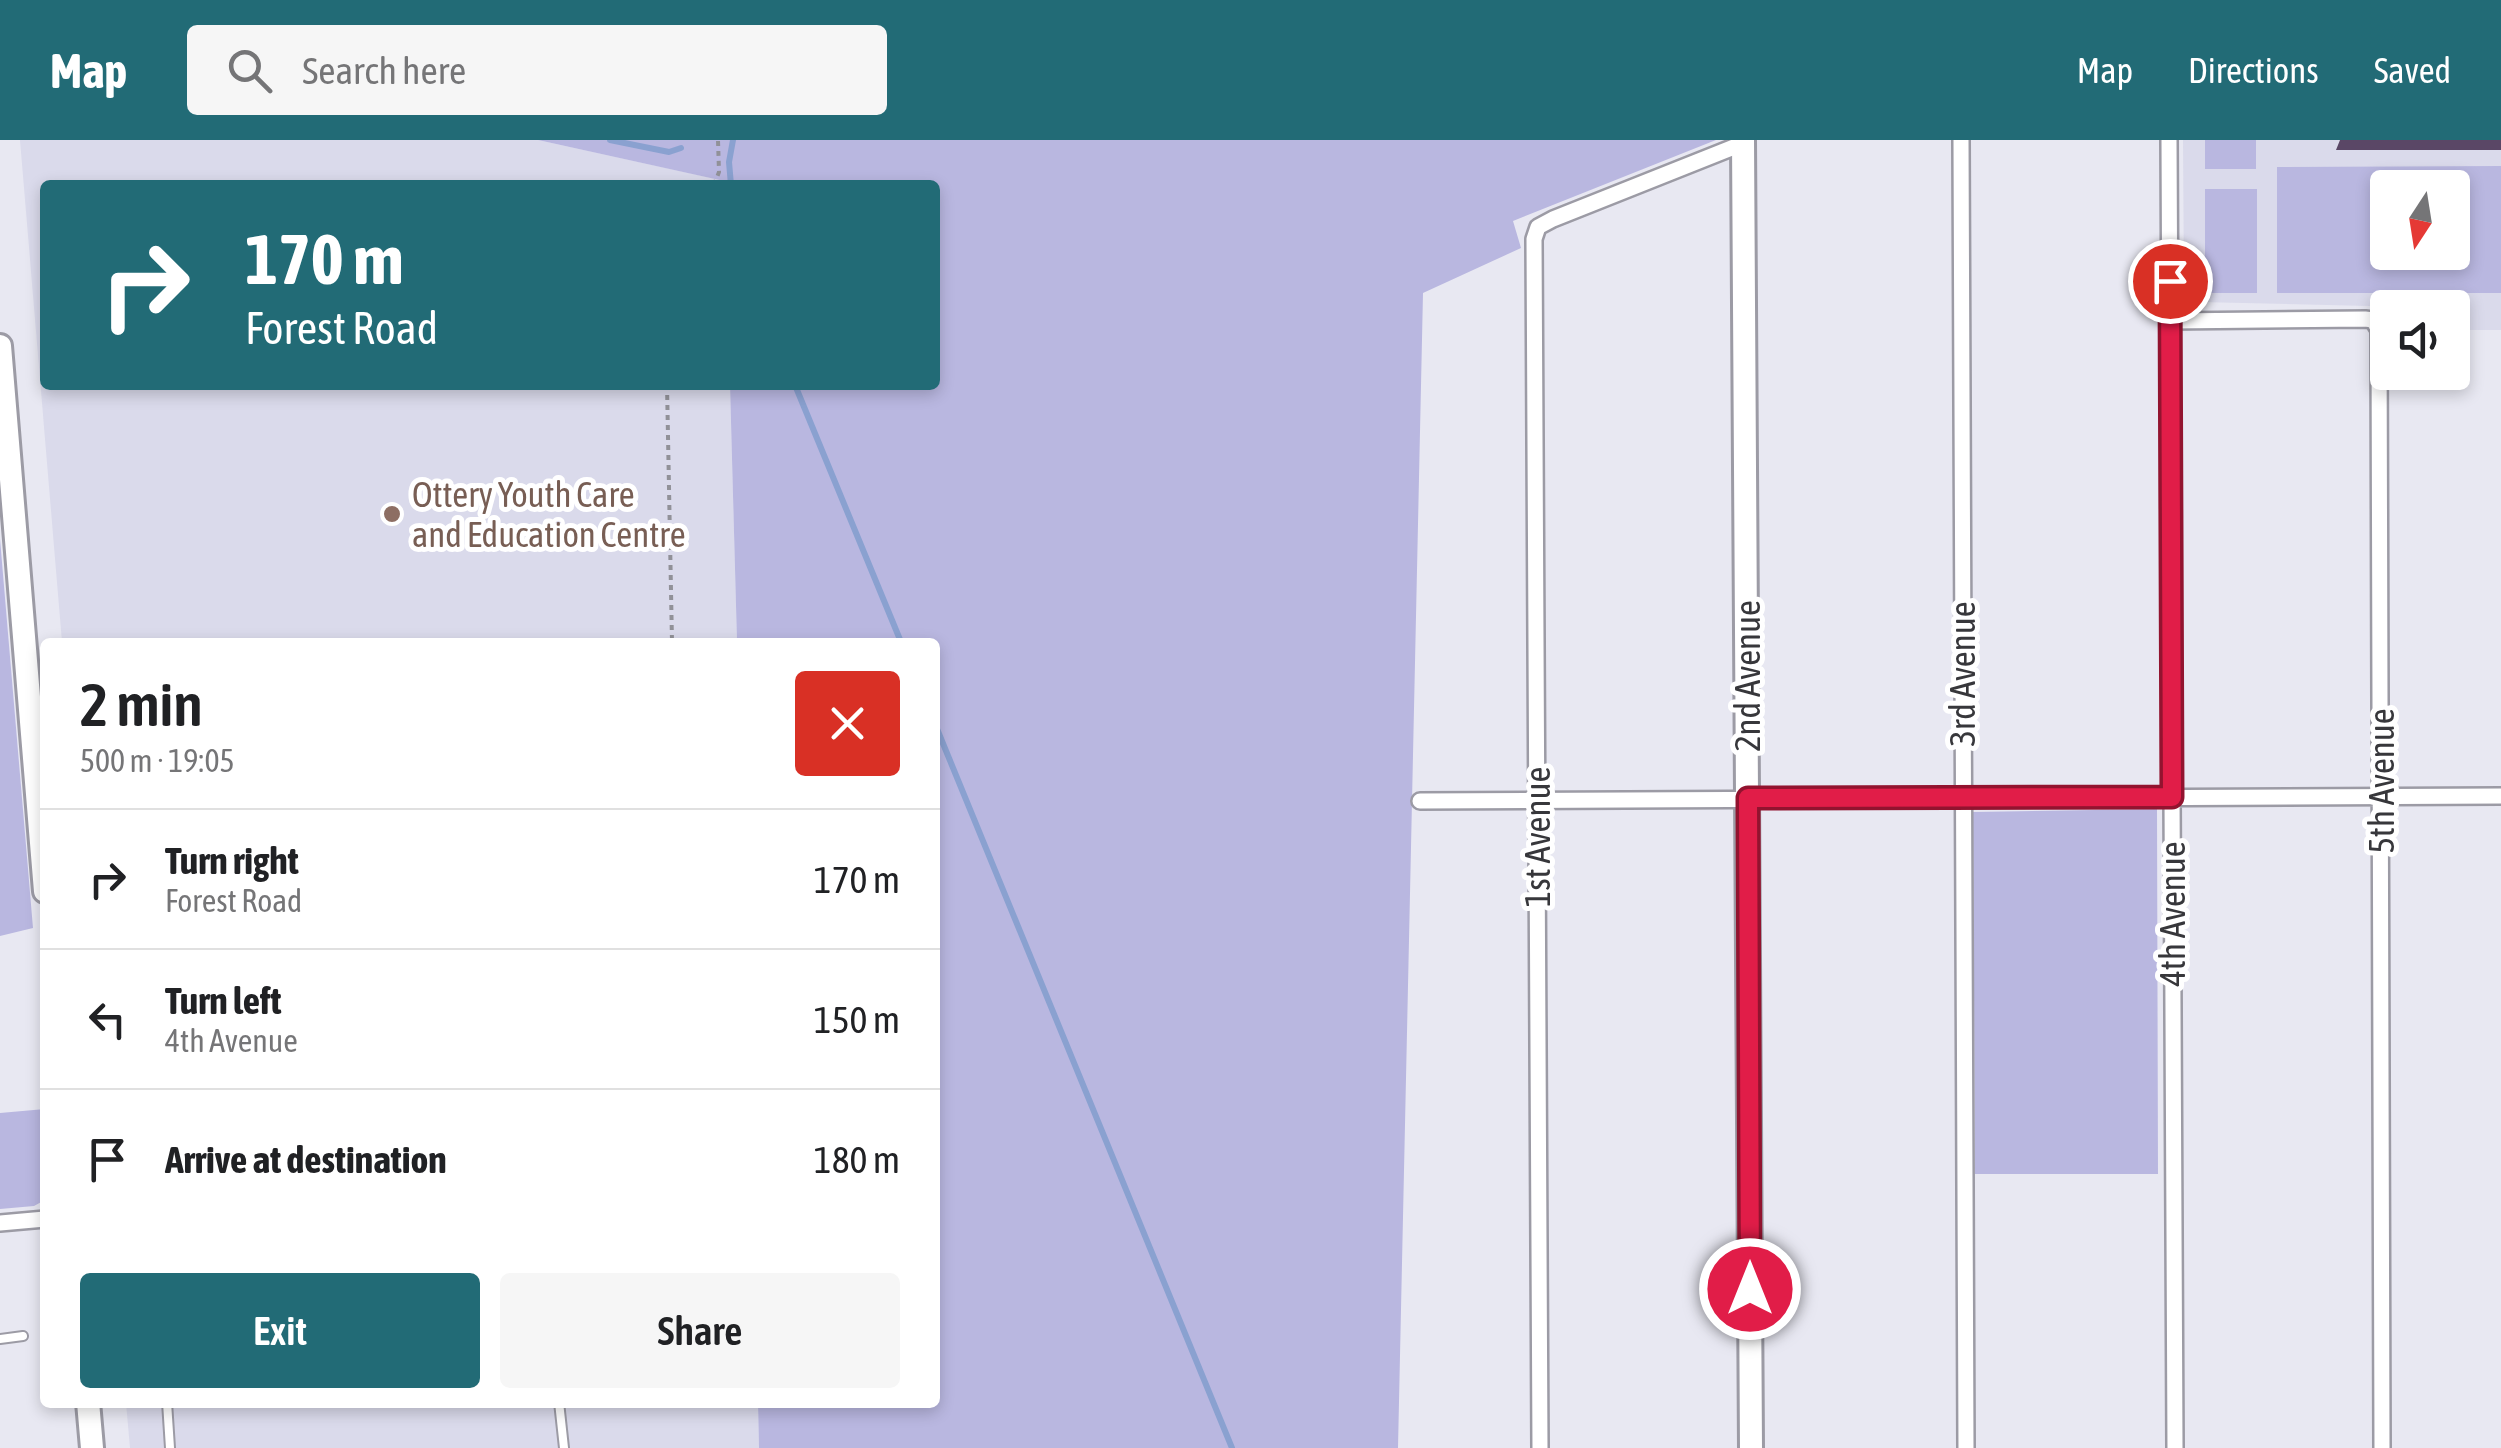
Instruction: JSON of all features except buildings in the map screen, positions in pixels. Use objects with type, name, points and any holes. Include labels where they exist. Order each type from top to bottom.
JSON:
[{"type":"street","name":"3rd Avenue","points":[[1961,140],[1966,1448]]},
{"type":"street","name":"4th Avenue","points":[[2169,140],[2174,1448]]},
{"type":"street","name":"1st Avenue","points":[[1540,1448],[1534,251],[1538,227],[1746,141]]},
{"type":"street","name":"2nd Avenue","points":[[1746,141],[1750,1448]]},
{"type":"street","name":"5th Avenue","points":[[2170,321],[2365,318],[2377,324],[2382,1448]]},
{"type":"street","points":[[0,346],[40,833]]},
{"type":"street","points":[[1420,800],[2501,796]]},
{"type":"street","points":[[0,1223],[40,1219]]},
{"type":"street","points":[[89,1408],[92,1448]]},
{"type":"lane","points":[[0,1339],[24,1336]]},
{"type":"lane","points":[[167,1408],[170,1448]]},
{"type":"lane","points":[[561,1408],[564,1448]]},
{"type":"path","points":[[716,180],[718,140]]},
{"type":"path","points":[[667,390],[672,638]]},
{"type":"shaded area","name":"Ottery Youth Care and Education Centre","points":[[20,140],[538,140],[720,180],[40,180],[40,379]]},
{"type":"shaded area","points":[[538,140],[1716,140],[1513,221],[1521,248],[1423,293],[1398,1448],[759,1448],[758,1408],[940,1408],[940,638],[737,638],[730,390],[940,390],[940,180],[719,180]]},
{"type":"shaded area","points":[[2183,140],[2501,140],[2501,330],[2470,330],[2470,290],[2370,290],[2370,306],[2199,302],[2184,290]]},
{"type":"shaded area","points":[[2205,140],[2256,140],[2256,169],[2205,169]]},
{"type":"shaded area","points":[[2501,166],[2501,293],[2277,293],[2277,167]]},
{"type":"shaded area","points":[[2205,189],[2257,189],[2257,293],[2205,293]]},
{"type":"shaded area","name":"Ottery Youth Care and Education Centre","points":[[41,390],[730,390],[737,638],[62,638]]},
{"type":"shaded area","points":[[0,539],[33,928],[0,936]]},
{"type":"shaded area","points":[[2157,809],[2158,1174],[1975,1174],[1973,812]]},
{"type":"shaded area","points":[[40,1109],[40,1203],[34,1206],[0,1209],[0,1113]]},
{"type":"shaded area","points":[[126,1408],[758,1408],[759,1448],[130,1448]]},
{"type":"waterway","points":[[610,140],[669,152],[681,148]]},
{"type":"waterway","points":[[731,180],[733,140]]},
{"type":"waterway","points":[[797,390],[899,638]]},
{"type":"waterway","points":[[940,736],[1232,1448]]},
{"type":"place","name":"Ottery Youth Care and Education Centre","points":[[392,514]]},
{"type":"route","points":[[1750,1289],[1748,798],[2172,797],[2170,281]]}]
